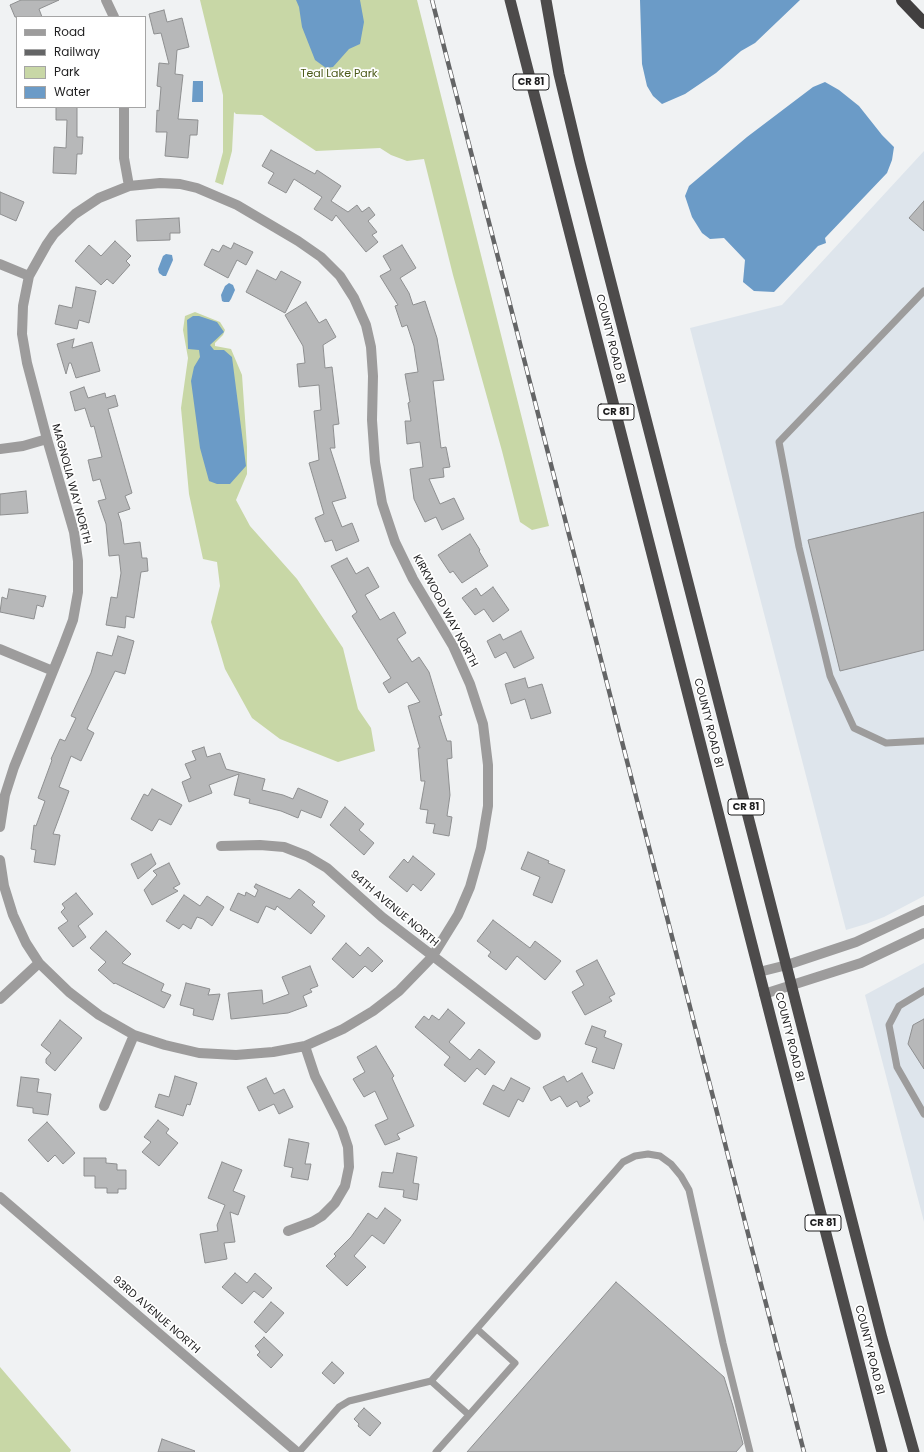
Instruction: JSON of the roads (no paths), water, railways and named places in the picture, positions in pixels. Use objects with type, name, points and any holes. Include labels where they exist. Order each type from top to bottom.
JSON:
[{"type":"highway","name":"COUNTY ROAD 81","points":[[510,0],[882,1452]]},
{"type":"highway","name":"COUNTY ROAD 81","points":[[546,0],[559,74],[580,162],[882,1338],[914,1452]]},
{"type":"highway","points":[[902,0],[924,23]]},
{"type":"street","points":[[106,0],[114,16]]},
{"type":"street","points":[[124,108],[124,158],[129,186]]},
{"type":"street","name":"KIRKWOOD WAY NORTH","points":[[39,963],[69,992],[99,1015],[134,1035],[165,1045],[199,1053],[236,1055],[273,1052],[305,1046],[343,1029],[374,1011],[399,991],[432,956],[458,915],[470,887],[480,848],[488,806],[488,765],[483,724],[470,684],[452,646],[395,542],[382,503],[375,462],[372,420],[373,376],[371,347],[366,325],[354,298],[340,276],[321,257],[291,237],[237,205],[196,188],[180,184],[160,183],[129,186]]},
{"type":"street","name":"MAGNOLIA WAY NORTH","points":[[0,827],[5,796],[14,767],[72,620],[78,592],[78,561],[74,532],[47,439],[27,362],[22,334],[23,306],[29,276],[47,244],[64,223],[99,198],[129,186]]},
{"type":"street","points":[[0,264],[29,276]]},
{"type":"street","points":[[0,449],[23,446],[47,439]]},
{"type":"street","points":[[0,649],[53,671]]},
{"type":"street","name":"94TH AVENUE NORTH","points":[[221,846],[260,845],[284,847],[307,856],[327,868],[382,917],[536,1035]]},
{"type":"street","points":[[0,860],[4,886],[13,915],[26,943],[39,963],[0,999]]},
{"type":"street","points":[[758,972],[787,965],[856,942],[924,910]]},
{"type":"street","points":[[764,994],[861,963],[924,933]]},
{"type":"street","points":[[104,1106],[134,1035]]},
{"type":"street","points":[[288,1232],[322,1216],[335,1203],[345,1186],[349,1167],[348,1147],[342,1128],[315,1076],[305,1046]]},
{"type":"street","name":"93RD AVENUE NORTH","points":[[0,1197],[298,1452]]},
{"type":"lane","points":[[924,291],[780,442],[799,547],[830,676],[854,728],[886,742],[924,741]]},
{"type":"lane","points":[[924,991],[899,1006],[889,1025],[897,1067],[924,1114]]},
{"type":"lane","points":[[298,1452],[339,1407],[349,1401],[431,1381],[623,1162],[635,1156],[648,1154],[660,1156],[671,1164],[681,1176],[689,1190],[723,1343],[750,1452]]},
{"type":"lane","points":[[436,1452],[515,1363],[477,1330]]},
{"type":"lane","points":[[431,1381],[469,1415]]},
{"type":"water","points":[[296,0],[360,0],[364,22],[360,44],[349,49],[333,67],[326,68],[315,60],[302,27],[299,7]]},
{"type":"water","points":[[640,0],[800,0],[755,43],[741,51],[716,73],[685,94],[662,104],[653,96],[647,86],[642,64]]},
{"type":"water","points":[[193,81],[203,81],[203,102],[192,102]]},
{"type":"water","points":[[825,82],[839,90],[859,106],[882,135],[894,147],[892,160],[887,173],[825,238],[826,243],[818,246],[774,292],[754,291],[743,282],[745,260],[724,238],[710,239],[702,233],[692,217],[685,196],[689,186],[747,137],[813,87]]},
{"type":"water","points":[[166,254],[172,255],[173,260],[166,276],[163,276],[159,273],[158,269],[163,256]]},
{"type":"water","points":[[229,283],[233,285],[235,290],[229,302],[224,302],[222,301],[221,295],[225,286]]},
{"type":"water","points":[[193,316],[199,316],[217,322],[224,332],[210,345],[214,350],[224,350],[232,357],[246,466],[230,484],[217,484],[209,481],[200,448],[191,381],[194,367],[200,357],[199,350],[188,349],[187,320]]},
{"type":"railway","points":[[432,0],[804,1452]]},
{"type":"park label","name":"Teal Lake Park","points":[[339,74]]}]
